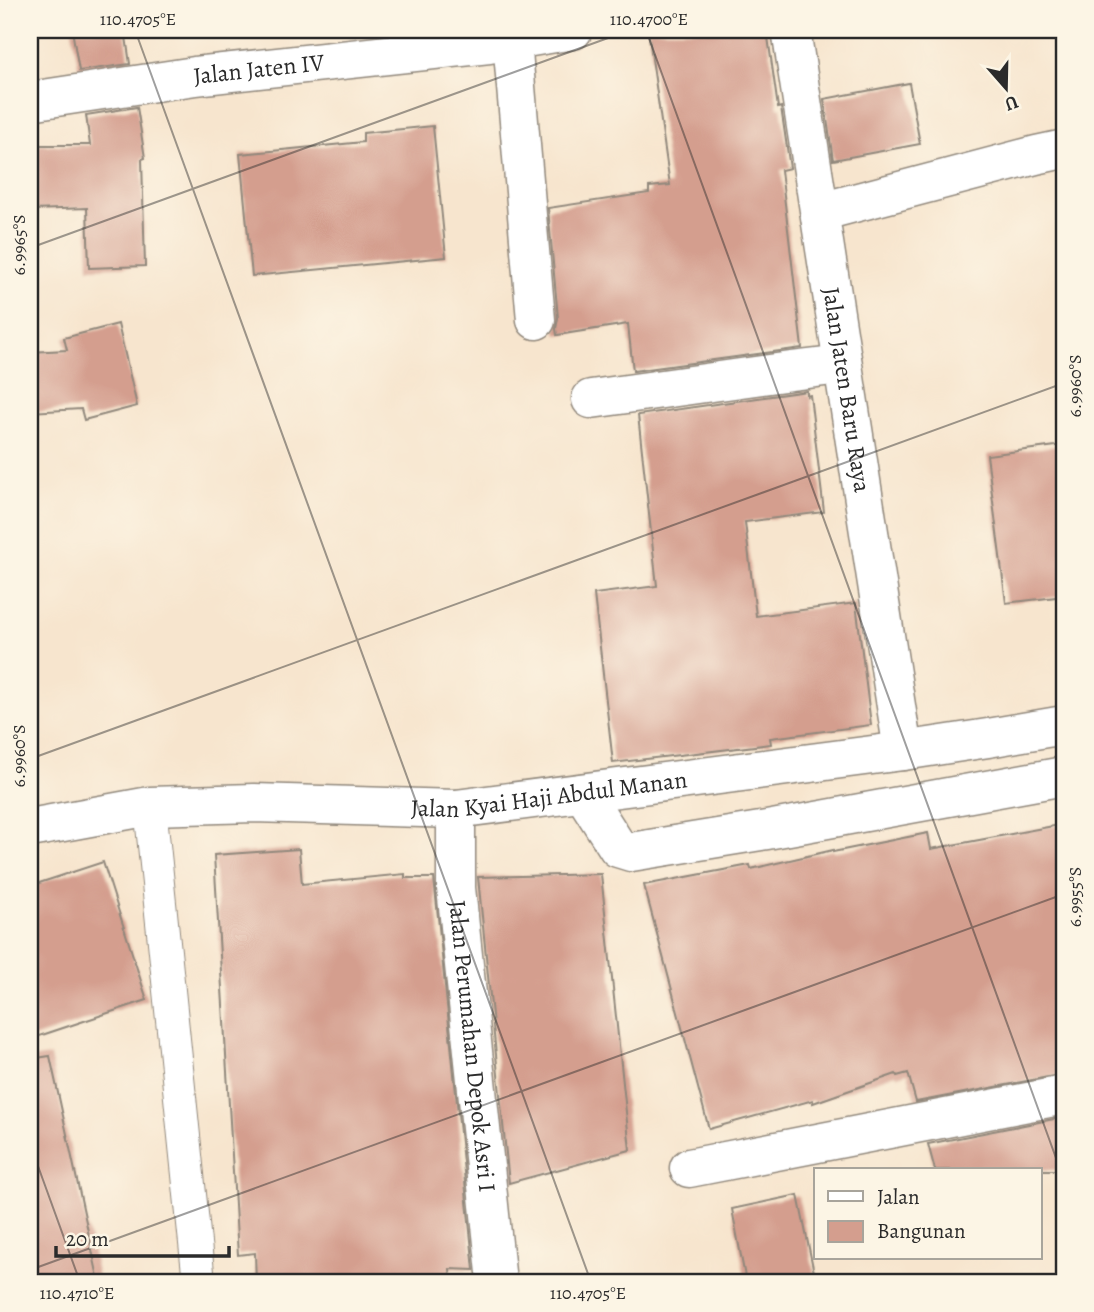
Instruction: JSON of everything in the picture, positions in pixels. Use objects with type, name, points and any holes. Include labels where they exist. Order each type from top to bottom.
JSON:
[{"type":"street","name":"Jalan Jaten IV","points":[[30,101],[195,76],[475,46],[573,30]]},
{"type":"street","name":"Jalan Jaten Baru Raya","points":[[791,30],[903,751]]},
{"type":"street","points":[[512,40],[536,320]]},
{"type":"street","points":[[820,212],[1050,152]]},
{"type":"street","points":[[591,400],[842,365]]},
{"type":"street","name":"Jalan Kyai Haji Abdul Manan","points":[[30,828],[150,806],[254,803],[456,809],[903,751],[1064,725]]},
{"type":"street","points":[[583,793],[618,848],[631,852],[1064,776]]},
{"type":"street","name":"Jalan Perumahan Depok Asri I","points":[[456,809],[456,888],[498,1282]]},
{"type":"street","points":[[689,1168],[1064,1095]]},
{"type":"lane","points":[[150,806],[198,1272]]},
{"type":"building","points":[[72,30],[125,30],[130,64],[79,71]]},
{"type":"building","points":[[648,30],[767,30],[790,168],[781,170],[802,348],[633,371],[628,324],[557,335],[558,318],[548,208],[649,193],[649,187],[670,185]]},
{"type":"building","points":[[909,83],[920,144],[833,160],[824,99]]},
{"type":"building","points":[[137,107],[145,158],[142,159],[145,266],[89,268],[87,208],[32,210],[32,145],[90,145],[86,115]]},
{"type":"building","points":[[433,126],[446,257],[252,276],[240,154],[363,142],[363,133]]},
{"type":"building","points":[[118,324],[137,406],[84,420],[81,409],[30,412],[30,352],[67,350],[64,338]]},
{"type":"building","points":[[807,391],[807,396],[810,395],[824,512],[745,522],[756,616],[856,603],[871,725],[770,738],[771,744],[613,763],[594,594],[657,586],[638,415]]},
{"type":"building","points":[[1064,445],[1064,596],[1006,603],[987,455]]},
{"type":"building","points":[[1064,824],[1064,1074],[916,1102],[908,1073],[896,1074],[813,1103],[813,1100],[709,1129],[644,885],[750,865],[751,869],[833,850],[928,833],[931,849]]},
{"type":"building","points":[[299,849],[302,884],[405,874],[405,878],[434,878],[474,1270],[450,1269],[451,1282],[256,1282],[255,1253],[238,1255],[214,855]]},
{"type":"building","points":[[103,862],[147,1000],[30,1039],[30,886]]},
{"type":"building","points":[[601,874],[630,1150],[509,1183],[478,877]]},
{"type":"building","points":[[50,1056],[99,1282],[30,1282],[30,1059]]},
{"type":"building","points":[[1064,1117],[1064,1170],[934,1168],[928,1144]]},
{"type":"building","points":[[798,1195],[816,1282],[746,1282],[732,1209]]}]
